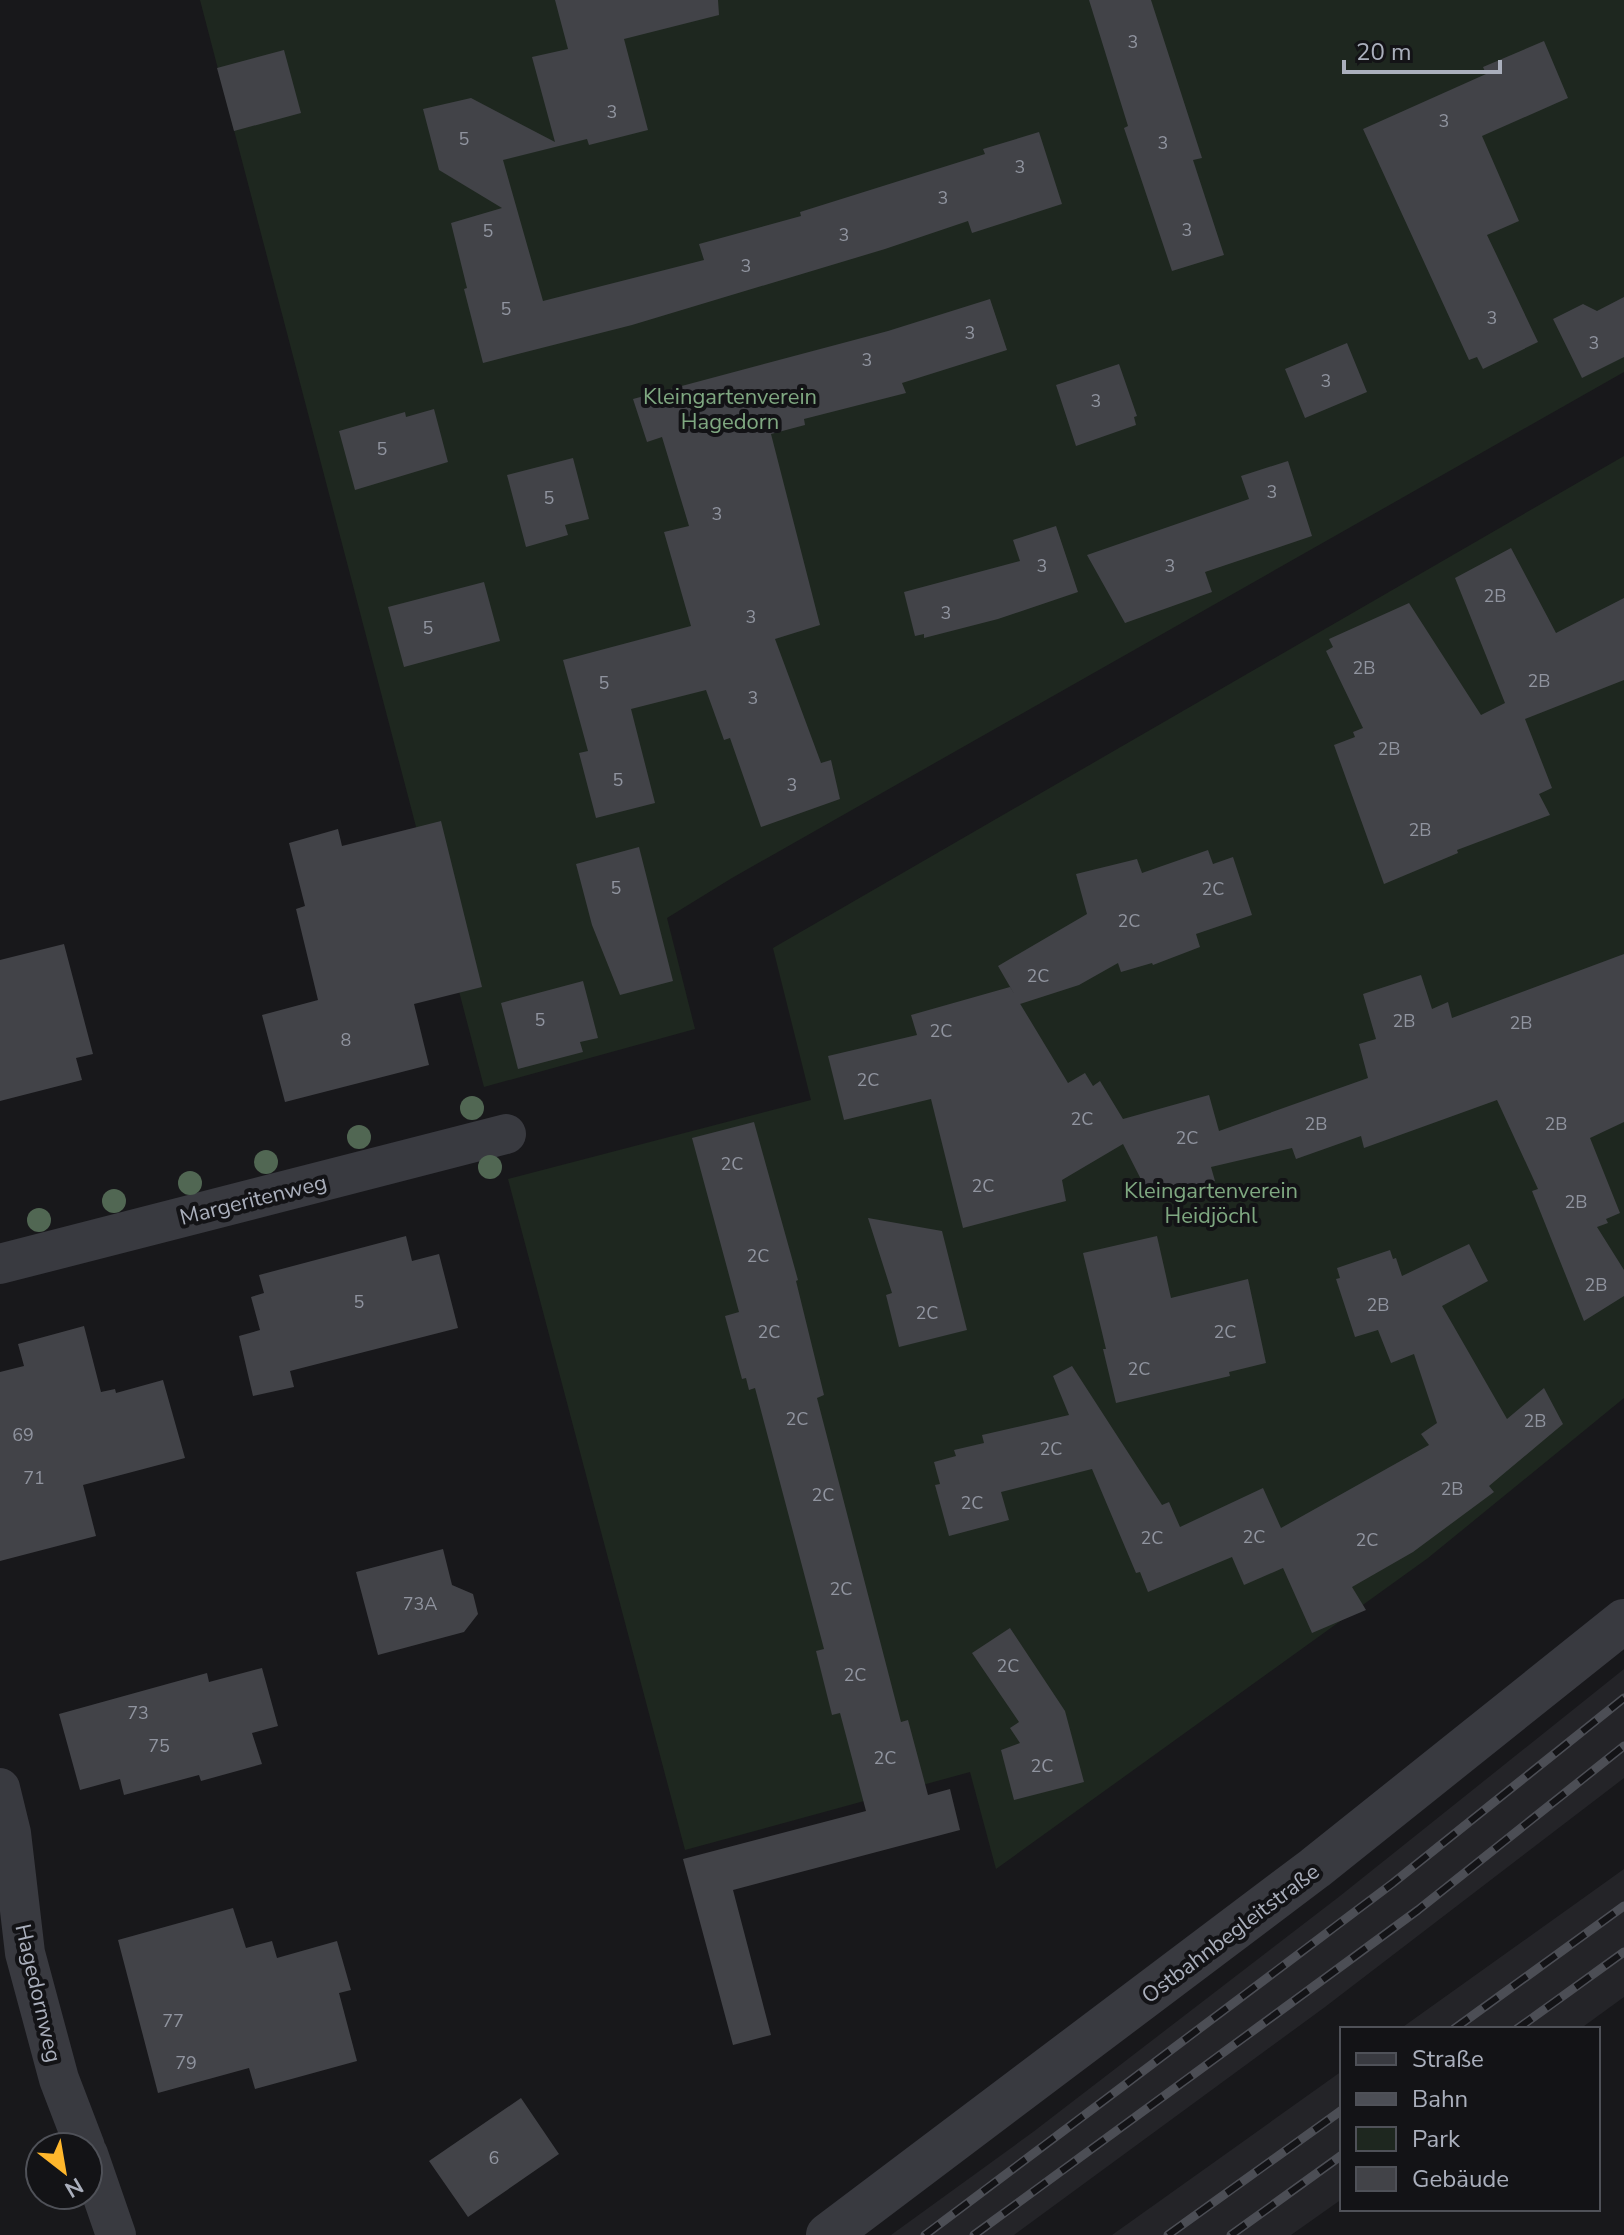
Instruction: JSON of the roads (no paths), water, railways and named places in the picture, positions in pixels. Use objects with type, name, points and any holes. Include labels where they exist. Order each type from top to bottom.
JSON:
[{"type":"street","name":"Margeritenweg","points":[[0,1264],[506,1134]]},
{"type":"street","name":"Ostbahnbegleitstraße","points":[[828,2235],[1315,1868],[1624,1621]]},
{"type":"street","name":"Hagedornweg","points":[[0,1788],[11,1833],[25,1953],[59,2079],[79,2131]]},
{"type":"street","points":[[104,2200],[116,2235]]},
{"type":"railway","points":[[925,2235],[1393,1883],[1624,1698]]},
{"type":"railway","points":[[974,2235],[1418,1910],[1624,1746]]},
{"type":"railway","points":[[1457,2027],[1624,1906]]},
{"type":"railway","points":[[1520,2027],[1624,1952]]},
{"type":"railway","points":[[1168,2235],[1340,2111]]},
{"type":"railway","points":[[1231,2235],[1340,2156]]},
{"type":"park label","name":"Kleingartenverein Hagedorn","points":[[730,408]]},
{"type":"park label","name":"Kleingartenverein Heidjöchl","points":[[1211,1202]]}]
